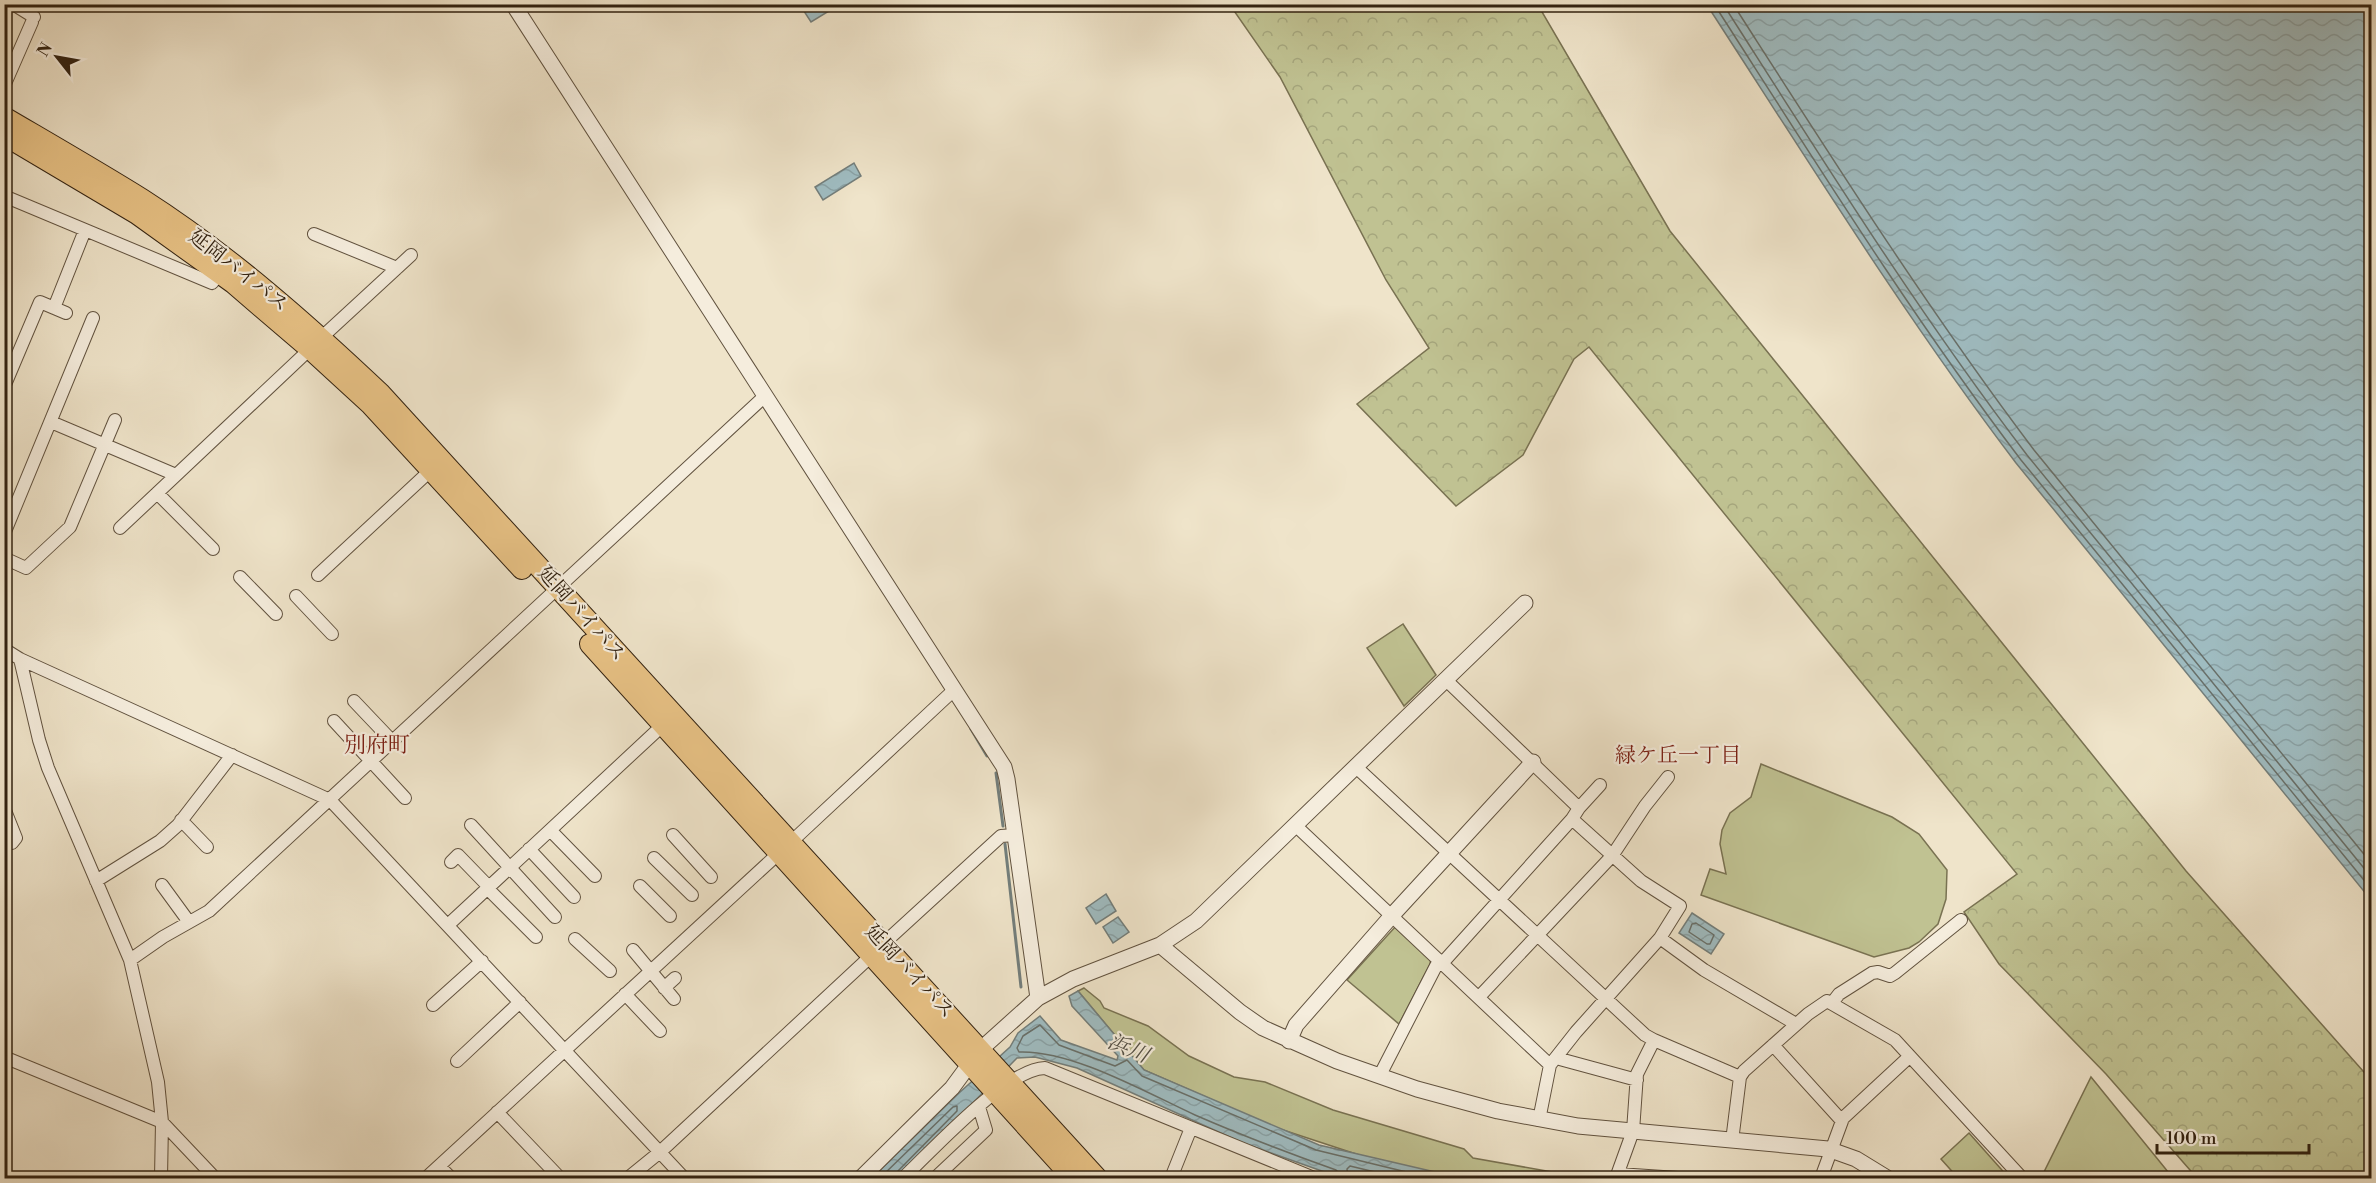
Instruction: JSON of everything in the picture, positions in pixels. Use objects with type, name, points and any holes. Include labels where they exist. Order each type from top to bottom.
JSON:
[{"type":"highway","name":"延岡バイパス","points":[[4,117],[143,200],[380,393],[663,725],[785,848]]},
{"type":"highway","name":"延岡バイパス","points":[[4,135],[225,267]]},
{"type":"highway","name":"延岡バイパス","points":[[316,343],[431,470],[552,593],[1000,1085],[1097,1179]]},
{"type":"highway","name":"延岡バイパス","points":[[1000,1085],[1073,1179]]},
{"type":"street","points":[[4,86],[33,19],[13,4]]},
{"type":"street","points":[[513,4],[1004,767],[1038,998]]},
{"type":"street","points":[[4,196],[212,283],[225,267]]},
{"type":"street","points":[[4,387],[40,302],[60,311],[85,230]]},
{"type":"street","points":[[314,234],[397,268]]},
{"type":"street","points":[[120,528],[411,255]]},
{"type":"street","points":[[5,531],[93,318]]},
{"type":"street","points":[[130,960],[208,911],[765,396]]},
{"type":"street","points":[[4,558],[26,567],[70,527],[115,420]]},
{"type":"street","points":[[51,422],[176,475]]},
{"type":"street","points":[[318,575],[431,470]]},
{"type":"street","points":[[157,493],[213,549]]},
{"type":"street","points":[[240,577],[276,614]]},
{"type":"street","points":[[296,596],[332,634]]},
{"type":"street","points":[[861,1179],[979,1062],[1038,998],[1073,979],[1160,945],[1196,921],[1525,603]]},
{"type":"street","points":[[4,649],[20,659],[330,800],[684,1179]]},
{"type":"street","points":[[20,659],[48,768],[130,960],[158,1082],[162,1122],[161,1179]]},
{"type":"street","points":[[1444,679],[1533,762],[1612,855],[1641,881],[1680,906],[1660,938],[1553,1062],[1539,1120]]},
{"type":"street","points":[[426,1179],[954,690]]},
{"type":"street","points":[[354,701],[392,741]]},
{"type":"street","points":[[334,721],[405,798]]},
{"type":"street","points":[[448,925],[663,725]]},
{"type":"street","points":[[96,881],[160,841],[181,820],[232,755]]},
{"type":"street","points":[[1289,1041],[1296,1025],[1533,762]]},
{"type":"street","points":[[1355,766],[1645,1035],[1740,1077]]},
{"type":"street","points":[[1479,997],[1612,855],[1668,777]]},
{"type":"street","points":[[1380,1076],[1436,966],[1500,899],[1600,785]]},
{"type":"street","points":[[4,808],[16,838],[12,843],[4,841]]},
{"type":"street","points":[[181,820],[207,847]]},
{"type":"street","points":[[471,825],[555,917]]},
{"type":"street","points":[[1295,825],[1479,997],[1553,1062],[1637,1080]]},
{"type":"street","points":[[550,830],[595,876]]},
{"type":"street","points":[[673,835],[711,877]]},
{"type":"street","points":[[628,1179],[1001,836],[1015,835]]},
{"type":"street","points":[[529,849],[574,897]]},
{"type":"street","points":[[451,862],[458,855],[536,936]]},
{"type":"street","points":[[654,858],[692,895]]},
{"type":"street","points":[[162,885],[189,922]]},
{"type":"street","points":[[640,886],[670,916]]},
{"type":"street","points":[[1832,1003],[1839,994],[1872,973],[1878,972],[1890,976],[1895,973],[1961,920]]},
{"type":"street","points":[[1660,938],[1704,970],[1796,1024]]},
{"type":"street","points":[[576,939],[610,971]]},
{"type":"street","points":[[1160,945],[1240,1012],[1263,1028],[1337,1061],[1380,1076],[1463,1102],[1539,1120],[1832,1150],[1856,1159],[1887,1179]]},
{"type":"street","points":[[633,950],[674,999]]},
{"type":"street","points":[[433,1005],[482,961]]},
{"type":"street","points":[[664,988],[675,978]]},
{"type":"street","points":[[625,994],[660,1031]]},
{"type":"street","points":[[1732,1141],[1740,1077],[1744,1071],[1796,1024],[1827,1001],[1894,1040],[2019,1177]]},
{"type":"street","points":[[457,1061],[520,1002]]},
{"type":"street","points":[[1654,1040],[1637,1074],[1633,1131],[1617,1176],[1678,1179]]},
{"type":"street","points":[[1773,1045],[1842,1121],[1821,1179]]},
{"type":"street","points":[[4,1057],[162,1122],[215,1179]]},
{"type":"street","points":[[1840,1120],[1909,1057]]},
{"type":"street","points":[[903,1179],[1000,1085],[1034,1068],[1045,1068],[1314,1179]]},
{"type":"street","points":[[935,1179],[986,1130],[979,1107]]},
{"type":"street","points":[[498,1112],[560,1179]]},
{"type":"street","points":[[1171,1179],[1191,1128]]},
{"type":"street","points":[[439,1166],[451,1179]]},
{"type":"green space","points":[[1230,5],[1538,5],[1670,231],[2186,871],[2371,1080],[2371,1178],[2197,1178],[2106,1074],[1999,964],[1964,912],[2017,874],[1589,347],[1574,359],[1523,455],[1456,506],[1357,404],[1429,348],[1386,280],[1280,77]]},
{"type":"green space","points":[[1403,624],[1436,675],[1404,706],[1367,648]]},
{"type":"green space","points":[[1761,764],[1892,817],[1919,834],[1947,870],[1946,899],[1938,924],[1909,948],[1874,957],[1701,895],[1710,869],[1726,874],[1720,844],[1722,830],[1730,813],[1751,797]]},
{"type":"green space","points":[[1396,926],[1431,958],[1399,1024],[1347,980]]},
{"type":"green space","points":[[1084,988],[1100,1001],[1104,1008],[1148,1026],[1189,1056],[1234,1077],[1265,1082],[1333,1110],[1464,1149],[1473,1158],[1586,1178],[1457,1178],[1359,1155],[1274,1127],[1144,1070],[1078,991]]},
{"type":"green space","points":[[2091,1077],[2173,1178],[2049,1178],[2044,1172]]},
{"type":"green space","points":[[1969,1133],[2009,1178],[1958,1178],[1941,1159]]},
{"type":"water","points":[[800,5],[825,5],[829,11],[811,22]]},
{"type":"water","points":[[1707,5],[2371,5],[2371,900],[2016,463],[1975,408],[1857,237]]},
{"type":"water","points":[[854,163],[861,176],[823,200],[815,187]]},
{"type":"water","points":[[1106,894],[1116,911],[1096,924],[1086,908]]},
{"type":"water","points":[[1692,913],[1724,934],[1711,954],[1679,933]]},
{"type":"water","points":[[1118,917],[1129,932],[1113,943],[1103,927]]},
{"type":"water","points":[[1078,991],[1144,1070],[1319,1145],[1461,1178],[1345,1178],[1333,1175],[1243,1143],[1077,1068],[1035,1057],[1017,1058],[899,1178],[872,1178],[1010,1047],[1018,1033],[1040,1016],[1061,1040],[1117,1060],[1118,1056],[1072,1006],[1069,996]]},
{"type":"waterway","points":[[971,729],[987,756]]},
{"type":"waterway","points":[[996,773],[1003,826]]},
{"type":"waterway","points":[[1005,844],[1021,987]]},
{"type":"district","name":"別府町","points":[[377,745]]},
{"type":"district","name":"緑ケ丘一丁目","points":[[1678,756]]},
{"type":"water label","name":"浜川","points":[[1128,1049]]}]
